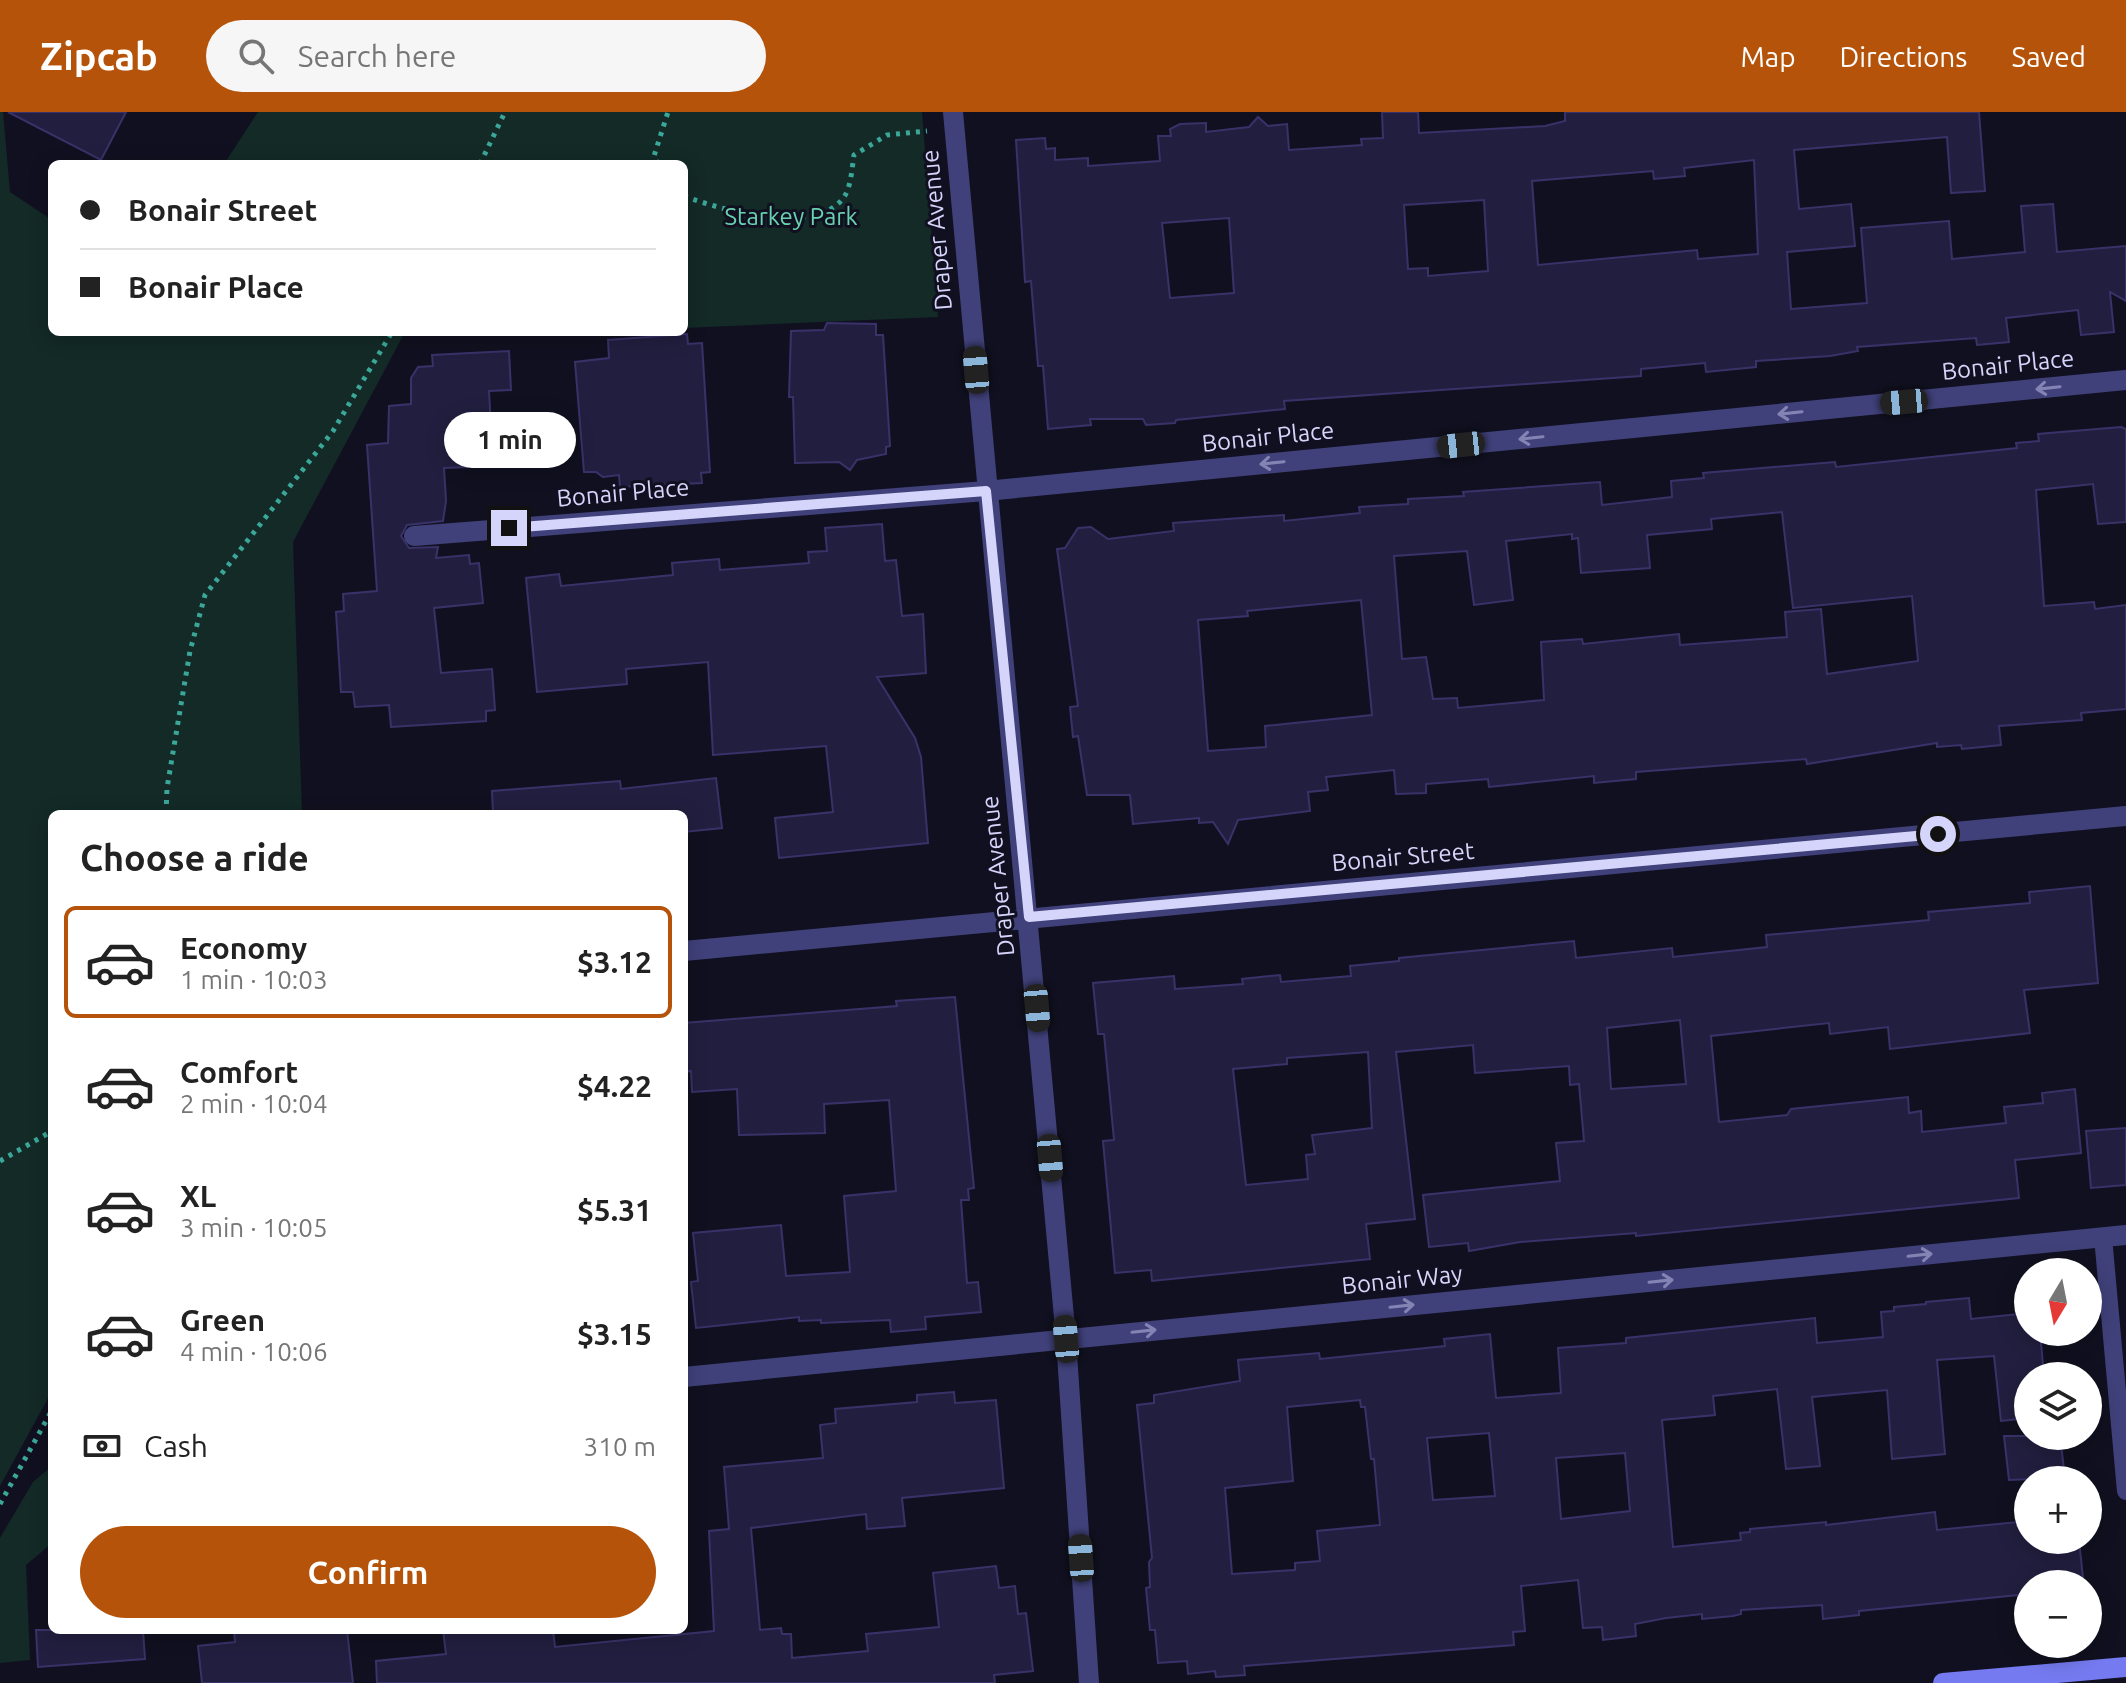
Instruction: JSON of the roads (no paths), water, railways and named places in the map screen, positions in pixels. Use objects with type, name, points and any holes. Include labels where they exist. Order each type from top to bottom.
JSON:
[{"type":"main road","points":[[1943,1683],[2126,1667]]},
{"type":"street","name":"Draper Avenue","points":[[954,120],[1066,1339],[1089,1683]]},
{"type":"street","name":"Bonair Place","points":[[414,536],[986,491],[2126,380]]},
{"type":"street","name":"Bonair Street","points":[[688,951],[2126,816]]},
{"type":"street","name":"Bonair Way","points":[[688,1377],[2126,1235]]},
{"type":"lane","points":[[2103,1237],[2122,1399],[2126,1491]]},
{"type":"park label","name":"Starkey Park","points":[[791,217]]}]
